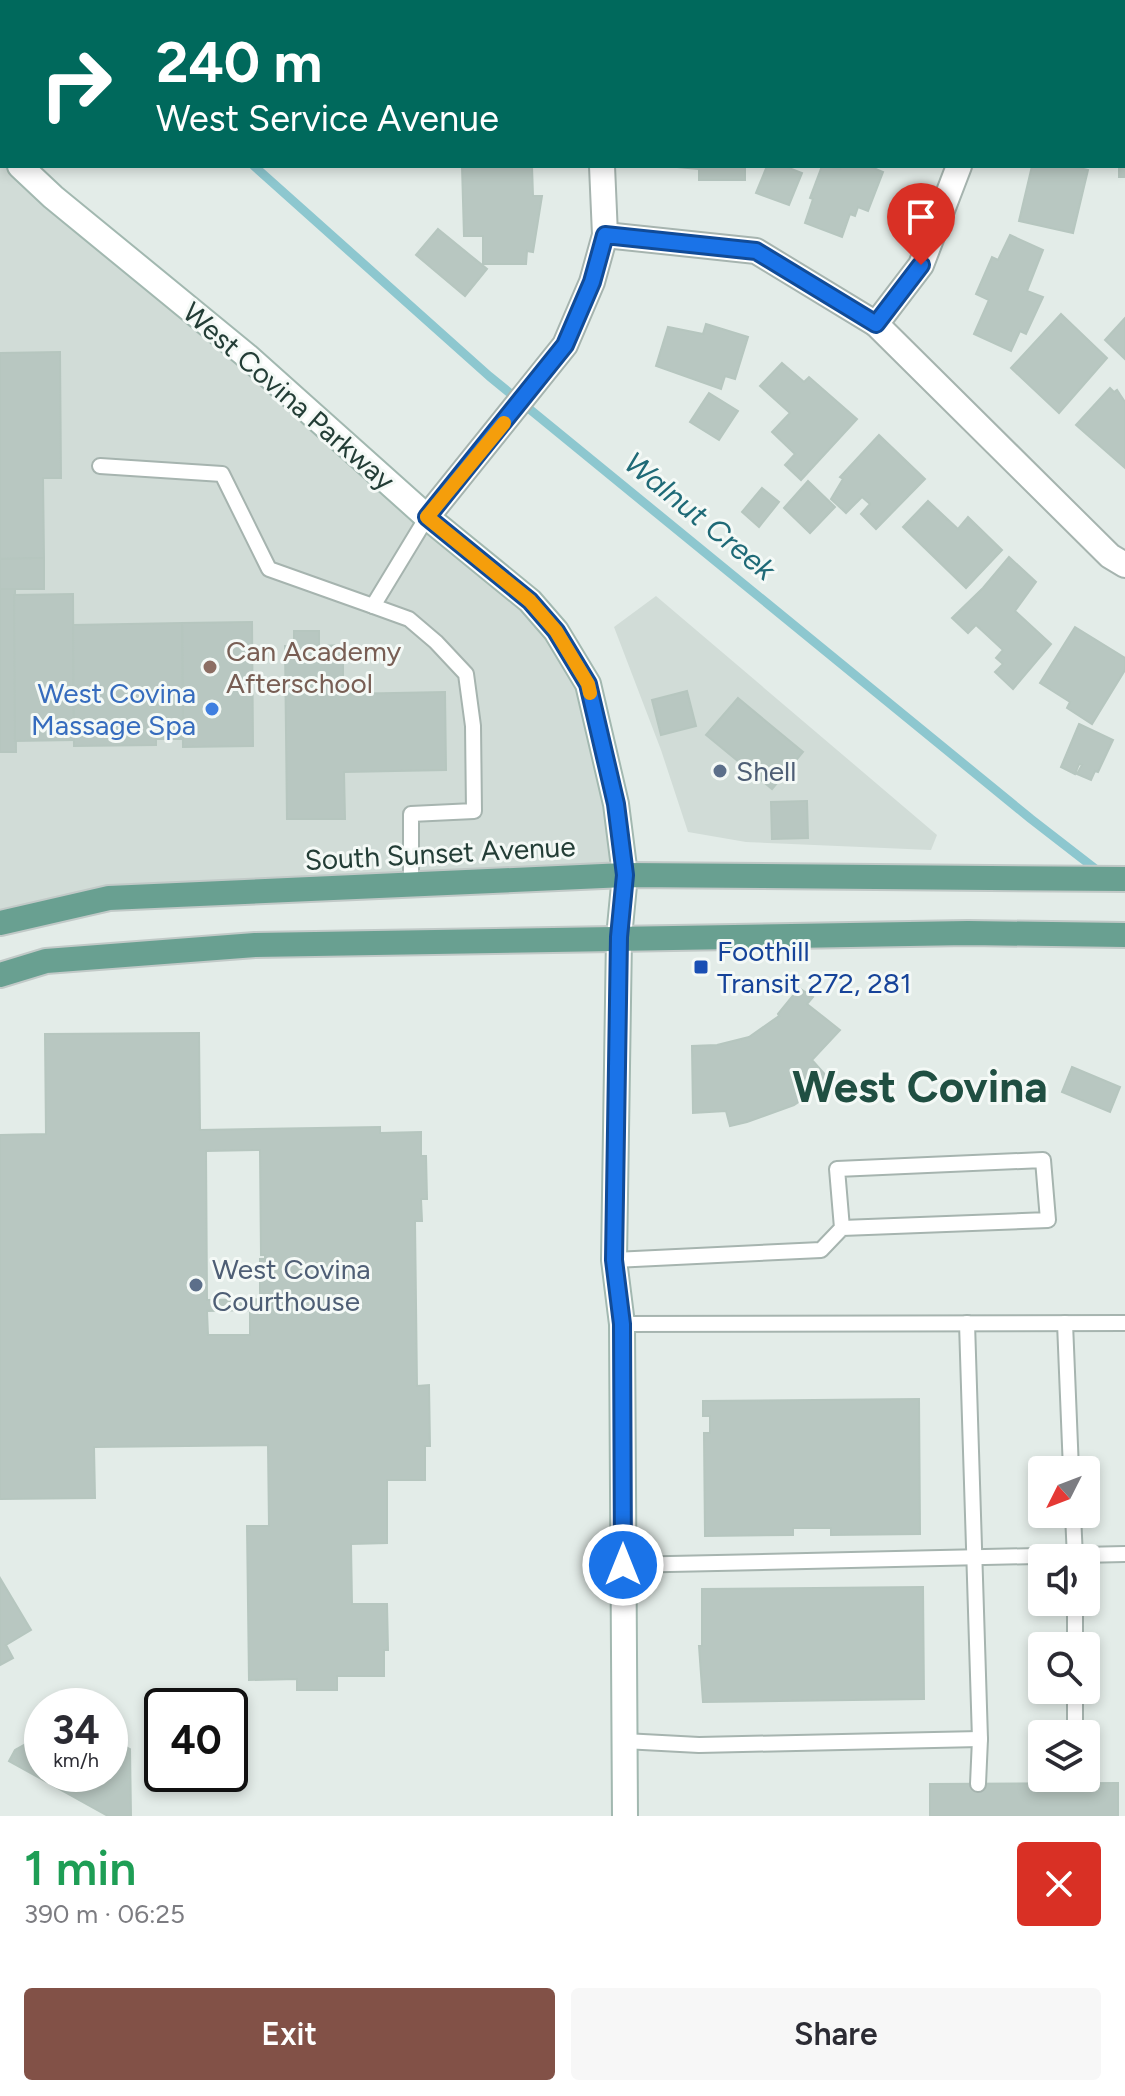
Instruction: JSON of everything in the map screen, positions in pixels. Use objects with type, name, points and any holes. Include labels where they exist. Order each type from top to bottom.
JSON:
[{"type":"main road","name":"South Sunset Avenue","points":[[0,923],[109,898],[625,875],[1125,879]]},
{"type":"main road","points":[[0,975],[46,961],[255,945],[619,937],[989,933],[1125,935]]},
{"type":"street","name":"West Covina Parkway","points":[[22,168],[53,197],[247,356],[427,517],[530,601],[556,631],[588,684],[616,804],[625,875],[619,937],[614,1260],[622,1324],[625,1816]]},
{"type":"street","points":[[427,517],[565,345],[592,282],[605,235],[602,168]]},
{"type":"street","points":[[876,324],[921,265],[958,168]]},
{"type":"street","points":[[605,235],[756,251],[876,324],[1110,556],[1125,565]]},
{"type":"lane","points":[[100,466],[222,474],[269,569],[409,619],[466,674],[473,726],[474,811],[411,814],[411,885]]},
{"type":"lane","points":[[373,606],[427,517]]},
{"type":"lane","points":[[614,1260],[821,1250],[842,1228],[1048,1220],[1043,1160],[837,1169],[842,1228]]},
{"type":"lane","points":[[967,1323],[980,1739],[978,1784]]},
{"type":"lane","points":[[1065,1323],[1070,1456]]},
{"type":"lane","points":[[622,1324],[1125,1323]]},
{"type":"lane","points":[[1100,1556],[1125,1554]]},
{"type":"lane","points":[[623,1565],[1028,1557]]},
{"type":"lane","points":[[624,1741],[699,1745],[980,1739]]},
{"type":"shaded area","points":[[0,168],[22,168],[530,601],[588,684],[625,875],[109,898],[0,923]]},
{"type":"shaded area","points":[[656,596],[937,835],[931,850],[746,842],[688,832],[661,750],[614,627]]},
{"type":"building","points":[[462,168],[532,168],[533,196],[542,196],[533,252],[527,251],[526,264],[483,264],[483,236],[464,236]]},
{"type":"building","points":[[688,168],[745,168],[745,180],[699,180],[699,169]]},
{"type":"building","points":[[766,168],[789,168],[802,173],[789,205],[756,193]]},
{"type":"building","points":[[821,168],[874,168],[883,172],[868,211],[858,207],[855,216],[850,214],[842,237],[805,223],[813,199],[810,198]]},
{"type":"building","points":[[1032,168],[1088,170],[1073,233],[1019,221]]},
{"type":"building","points":[[1119,168],[1125,168],[1125,177],[1119,177]]},
{"type":"building","points":[[438,229],[487,269],[465,296],[416,255]]},
{"type":"building","points":[[1010,235],[1043,250],[1027,291],[1043,297],[1026,334],[1020,331],[1011,351],[974,334],[989,300],[976,294],[992,257],[998,260]]},
{"type":"building","points":[[1061,314],[1107,358],[1059,413],[1011,368]]},
{"type":"building","points":[[1125,318],[1125,359],[1105,340]]},
{"type":"building","points":[[706,324],[748,337],[735,379],[725,376],[721,389],[656,366],[668,327],[703,334]]},
{"type":"building","points":[[60,352],[61,478],[43,478],[44,558],[0,559],[0,353]]},
{"type":"building","points":[[782,363],[804,382],[809,377],[857,419],[801,480],[785,465],[795,454],[772,432],[790,413],[760,386]]},
{"type":"building","points":[[1110,388],[1114,392],[1117,390],[1125,402],[1125,468],[1076,425]]},
{"type":"building","points":[[709,393],[738,411],[719,440],[690,422]]},
{"type":"building","points":[[879,435],[925,479],[876,529],[861,514],[870,504],[862,497],[846,513],[831,499],[843,479],[840,477]]},
{"type":"building","points":[[808,481],[835,507],[810,533],[784,508]]},
{"type":"building","points":[[762,488],[779,502],[759,527],[742,512]]},
{"type":"building","points":[[928,501],[958,529],[968,517],[1002,550],[966,588],[903,527]]},
{"type":"building","points":[[1009,557],[1036,582],[1015,611],[1051,644],[1013,689],[995,672],[1003,664],[996,658],[1003,650],[976,625],[968,633],[952,618]]},
{"type":"building","points":[[44,558],[44,589],[0,589],[0,559]]},
{"type":"building","points":[[0,589],[15,589],[16,752],[0,752]]},
{"type":"building","points":[[73,594],[74,740],[15,741],[14,595]]},
{"type":"building","points":[[252,622],[253,746],[183,747],[182,623]]},
{"type":"building","points":[[182,623],[183,739],[156,739],[156,745],[74,746],[73,625]]},
{"type":"building","points":[[1075,627],[1125,658],[1125,670],[1092,724],[1067,708],[1070,702],[1040,683]]},
{"type":"building","points":[[294,631],[319,631],[319,646],[343,645],[343,694],[445,692],[446,770],[344,772],[345,819],[287,819],[285,646],[294,646]]},
{"type":"building","points":[[687,691],[696,726],[661,735],[652,700]]},
{"type":"building","points":[[738,698],[803,752],[772,789],[706,735]]},
{"type":"building","points":[[1079,724],[1113,740],[1091,780],[1077,774],[1082,765],[1079,764],[1075,774],[1061,767]]},
{"type":"building","points":[[807,801],[808,838],[772,839],[771,802]]},
{"type":"building","points":[[799,988],[813,997],[807,1004],[840,1030],[812,1060],[830,1080],[794,1105],[747,1122],[730,1126],[726,1111],[693,1113],[692,1046],[717,1045],[749,1037],[779,1016]]},
{"type":"building","points":[[199,1033],[200,1130],[380,1127],[380,1133],[421,1132],[421,1156],[426,1156],[427,1199],[421,1199],[422,1221],[415,1221],[417,1386],[429,1385],[430,1446],[425,1446],[425,1480],[387,1480],[387,1543],[351,1544],[352,1604],[387,1604],[388,1650],[384,1650],[384,1676],[337,1676],[337,1690],[297,1690],[297,1679],[249,1680],[247,1526],[269,1526],[268,1445],[94,1447],[95,1498],[0,1499],[0,1135],[46,1134],[45,1034]],"holes":[[[260,1150],[261,1255],[265,1255],[265,1259],[260,1259],[260,1294],[265,1294],[265,1299],[207,1300],[206,1151]],[[250,1310],[250,1335],[208,1335],[207,1311]]]},
{"type":"building","points":[[1072,1067],[1120,1087],[1110,1112],[1062,1092]]},
{"type":"building","points":[[919,1399],[920,1534],[831,1535],[831,1528],[793,1528],[793,1535],[705,1536],[704,1433],[710,1433],[710,1416],[703,1416],[703,1401]]},
{"type":"building","points":[[0,1578],[31,1630],[6,1645],[13,1658],[0,1665]]},
{"type":"building","points":[[923,1587],[924,1699],[703,1702],[699,1646],[702,1646],[702,1589]]},
{"type":"building","points":[[24,1745],[24,1769],[9,1761],[15,1750]]},
{"type":"building","points":[[128,1748],[131,1816],[108,1816],[65,1792],[128,1792]]},
{"type":"building","points":[[1028,1783],[1028,1792],[1100,1792],[1100,1783],[1118,1783],[1118,1816],[930,1816],[930,1784]]},
{"type":"waterway","name":"Walnut Creek","points":[[256,168],[489,376],[1102,874]]},
{"type":"slow traffic","points":[[504,423],[427,517],[530,601],[556,631],[588,684],[590,693]]},
{"type":"place","name":"Can Academy Afterschool","points":[[210,667]]},
{"type":"place","name":"West Covina Massage Spa","points":[[212,709]]},
{"type":"place","name":"Shell","points":[[720,771]]},
{"type":"place","name":"Foothill Transit 272, 281","points":[[701,967]]},
{"type":"place","name":"West Covina Courthouse","points":[[196,1285]]},
{"type":"district","name":"West Covina","points":[[920,1086]]},
{"type":"route","points":[[623,1565],[622,1324],[614,1260],[619,937],[625,875],[616,804],[588,684],[556,631],[530,601],[427,517],[565,345],[592,282],[605,235],[756,251],[876,324],[921,265]]}]
